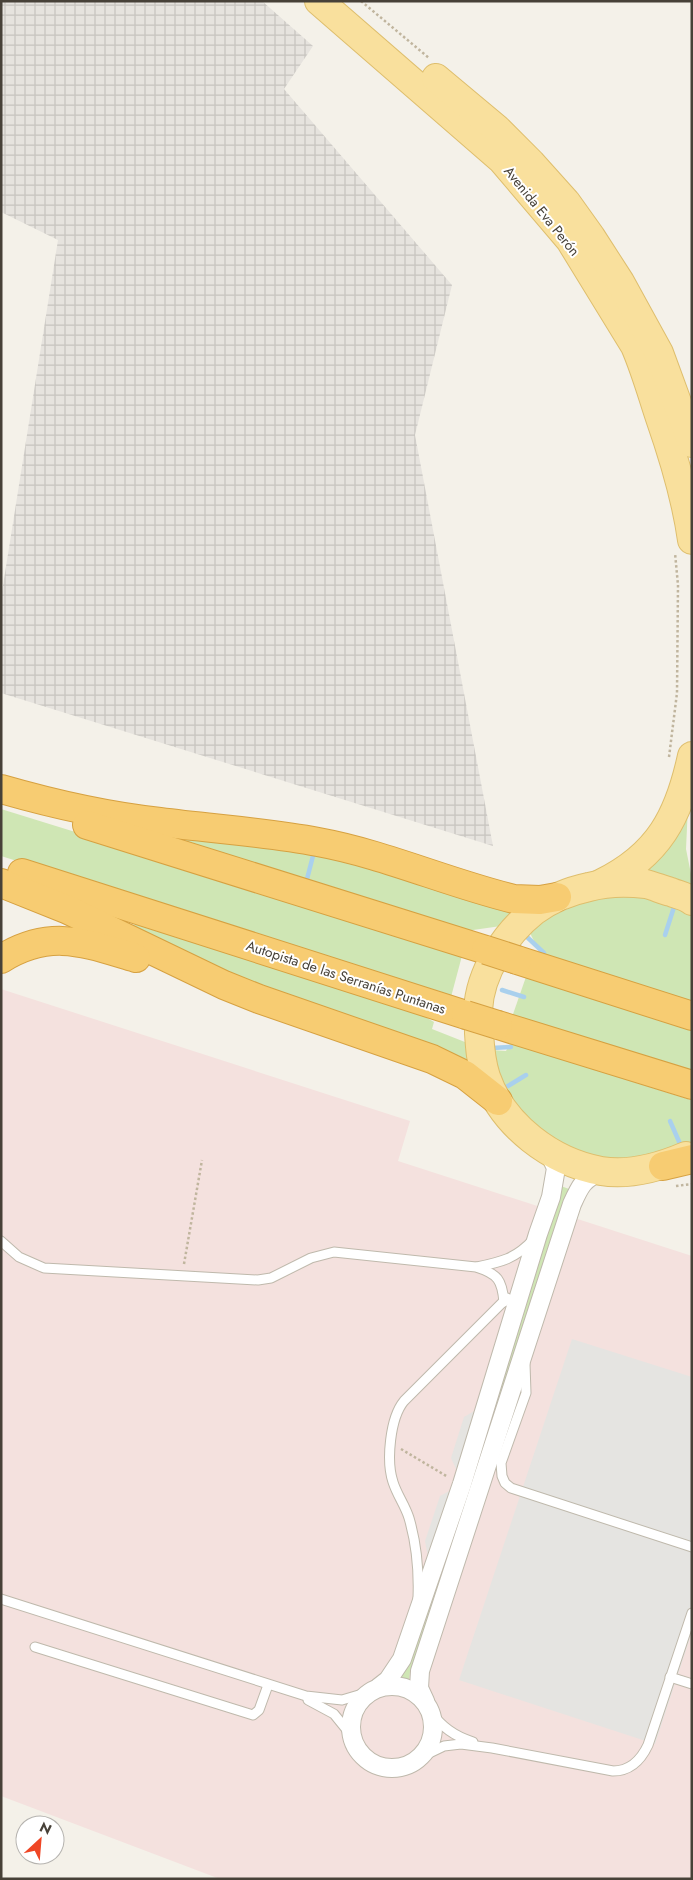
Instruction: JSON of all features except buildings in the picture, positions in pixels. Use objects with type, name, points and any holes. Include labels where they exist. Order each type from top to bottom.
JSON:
[{"type":"highway","points":[[1,789],[35,799],[86,810],[159,822],[320,842],[514,899],[540,900],[557,898]]},
{"type":"highway","points":[[1,798],[692,1016]]},
{"type":"highway","name":"Autopista de las Serranías Puntanas","points":[[1,866],[498,1026],[692,1085]]},
{"type":"highway","points":[[1,883],[66,909],[259,1000],[432,1059],[465,1075],[498,1101]]},
{"type":"highway","points":[[1,959],[30,945],[48,941],[69,940],[101,947],[224,985]]},
{"type":"highway","points":[[663,1166],[692,1158]]},
{"type":"main road","name":"Avenida Eva Perón","points":[[319,1],[502,160],[570,240],[635,346],[642,364],[678,472],[688,512],[683,542]]},
{"type":"main road","name":"Avenida Eva Perón","points":[[346,1],[497,129],[566,202],[620,282],[659,353],[692,443]]},
{"type":"main road","points":[[680,758],[685,788],[676,810],[664,830],[636,863],[621,874],[602,884],[557,898],[535,910],[518,925],[491,964],[483,986],[478,1010],[480,1057],[487,1079],[498,1101],[520,1129],[548,1151],[570,1162],[602,1171],[628,1172],[663,1166],[692,1154]]},
{"type":"main road","points":[[602,884],[646,884],[692,901]]},
{"type":"street","points":[[548,1151],[556,1168],[551,1197],[462,1484],[417,1617],[397,1668],[388,1680],[374,1689],[355,1706],[350,1726],[351,1735],[359,1753],[374,1764],[383,1767],[402,1767],[411,1763],[425,1752],[432,1736],[433,1719],[419,1688],[420,1671],[579,1189],[591,1176],[602,1171]]},
{"type":"street","points":[[374,1689],[396,1685],[404,1687],[419,1695],[427,1706]]},
{"type":"lane","points":[[476,1267],[498,1263],[518,1254],[538,1234]]},
{"type":"lane","points":[[1,1240],[19,1257],[44,1268],[182,1276],[265,1280],[311,1258],[334,1252],[476,1267],[488,1271],[497,1278],[502,1288],[504,1302]]},
{"type":"lane","points":[[417,1617],[418,1576],[413,1538],[408,1516],[392,1482],[391,1474],[390,1445],[396,1414],[404,1401],[524,1280]]},
{"type":"lane","points":[[524,1353],[526,1393],[501,1463],[502,1476],[505,1483],[511,1488],[692,1547]]},
{"type":"lane","points":[[1,1599],[306,1696],[335,1700],[349,1699],[374,1689]]},
{"type":"lane","points":[[419,1758],[450,1744],[461,1744],[621,1771],[635,1764],[645,1752],[692,1613]]},
{"type":"lane","points":[[35,1647],[253,1715],[259,1710],[268,1685]]},
{"type":"lane","points":[[670,1677],[692,1684]]},
{"type":"lane","points":[[285,1690],[322,1706],[334,1714],[351,1735]]},
{"type":"lane","points":[[427,1706],[440,1724],[448,1731],[467,1740],[492,1748]]},
{"type":"path","points":[[680,758],[677,693],[678,586],[683,542]]},
{"type":"path","points":[[182,1276],[202,1160]]},
{"type":"path","points":[[399,1448],[449,1478]]},
{"type":"shaded area","points":[[1,1],[262,1],[313,46],[284,89],[452,285],[415,435],[493,846],[1,693],[1,598],[58,240],[1,212]]},
{"type":"shaded area","points":[[1,989],[410,1121],[398,1161],[692,1256],[692,1879],[220,1879],[65,1820],[65,1815],[51,1815],[1,1796]]},
{"type":"shaded area","points":[[572,1339],[692,1377],[692,1632],[655,1744],[459,1680]]},
{"type":"shaded area","points":[[476,1410],[457,1471],[451,1458],[464,1417]]},
{"type":"shaded area","points":[[453,1489],[429,1562],[425,1541],[440,1496]]},
{"type":"green space","points":[[688,806],[686,849],[692,879],[692,898],[632,869]]},
{"type":"green space","points":[[1,809],[463,952],[451,997],[1,856]]},
{"type":"green space","points":[[170,832],[322,855],[516,907],[508,925],[466,931],[162,839]]},
{"type":"green space","points":[[625,894],[651,898],[692,914],[692,1013],[541,955],[530,933],[548,918],[575,902]]},
{"type":"green space","points":[[115,923],[137,925],[422,1015],[434,1022],[432,1029],[475,1046],[479,1066],[342,1023]]},
{"type":"green space","points":[[527,974],[692,1026],[692,1074],[512,1017]]},
{"type":"green space","points":[[510,1043],[691,1100],[692,1143],[668,1154],[645,1160],[592,1159],[544,1135],[507,1095],[490,1050],[506,1051]]},
{"type":"green space","points":[[561,1186],[569,1189],[476,1480],[470,1478]]},
{"type":"green space","points":[[466,1491],[471,1493],[410,1671],[409,1682],[400,1678]]},
{"type":"waterway","points":[[307,879],[314,852]]},
{"type":"waterway","points":[[665,935],[675,904]]},
{"type":"waterway","points":[[527,937],[544,953]]},
{"type":"waterway","points":[[502,990],[524,997]]},
{"type":"waterway","points":[[492,1048],[511,1047]]},
{"type":"waterway","points":[[508,1086],[526,1075]]},
{"type":"waterway","points":[[670,1121],[681,1146]]}]
